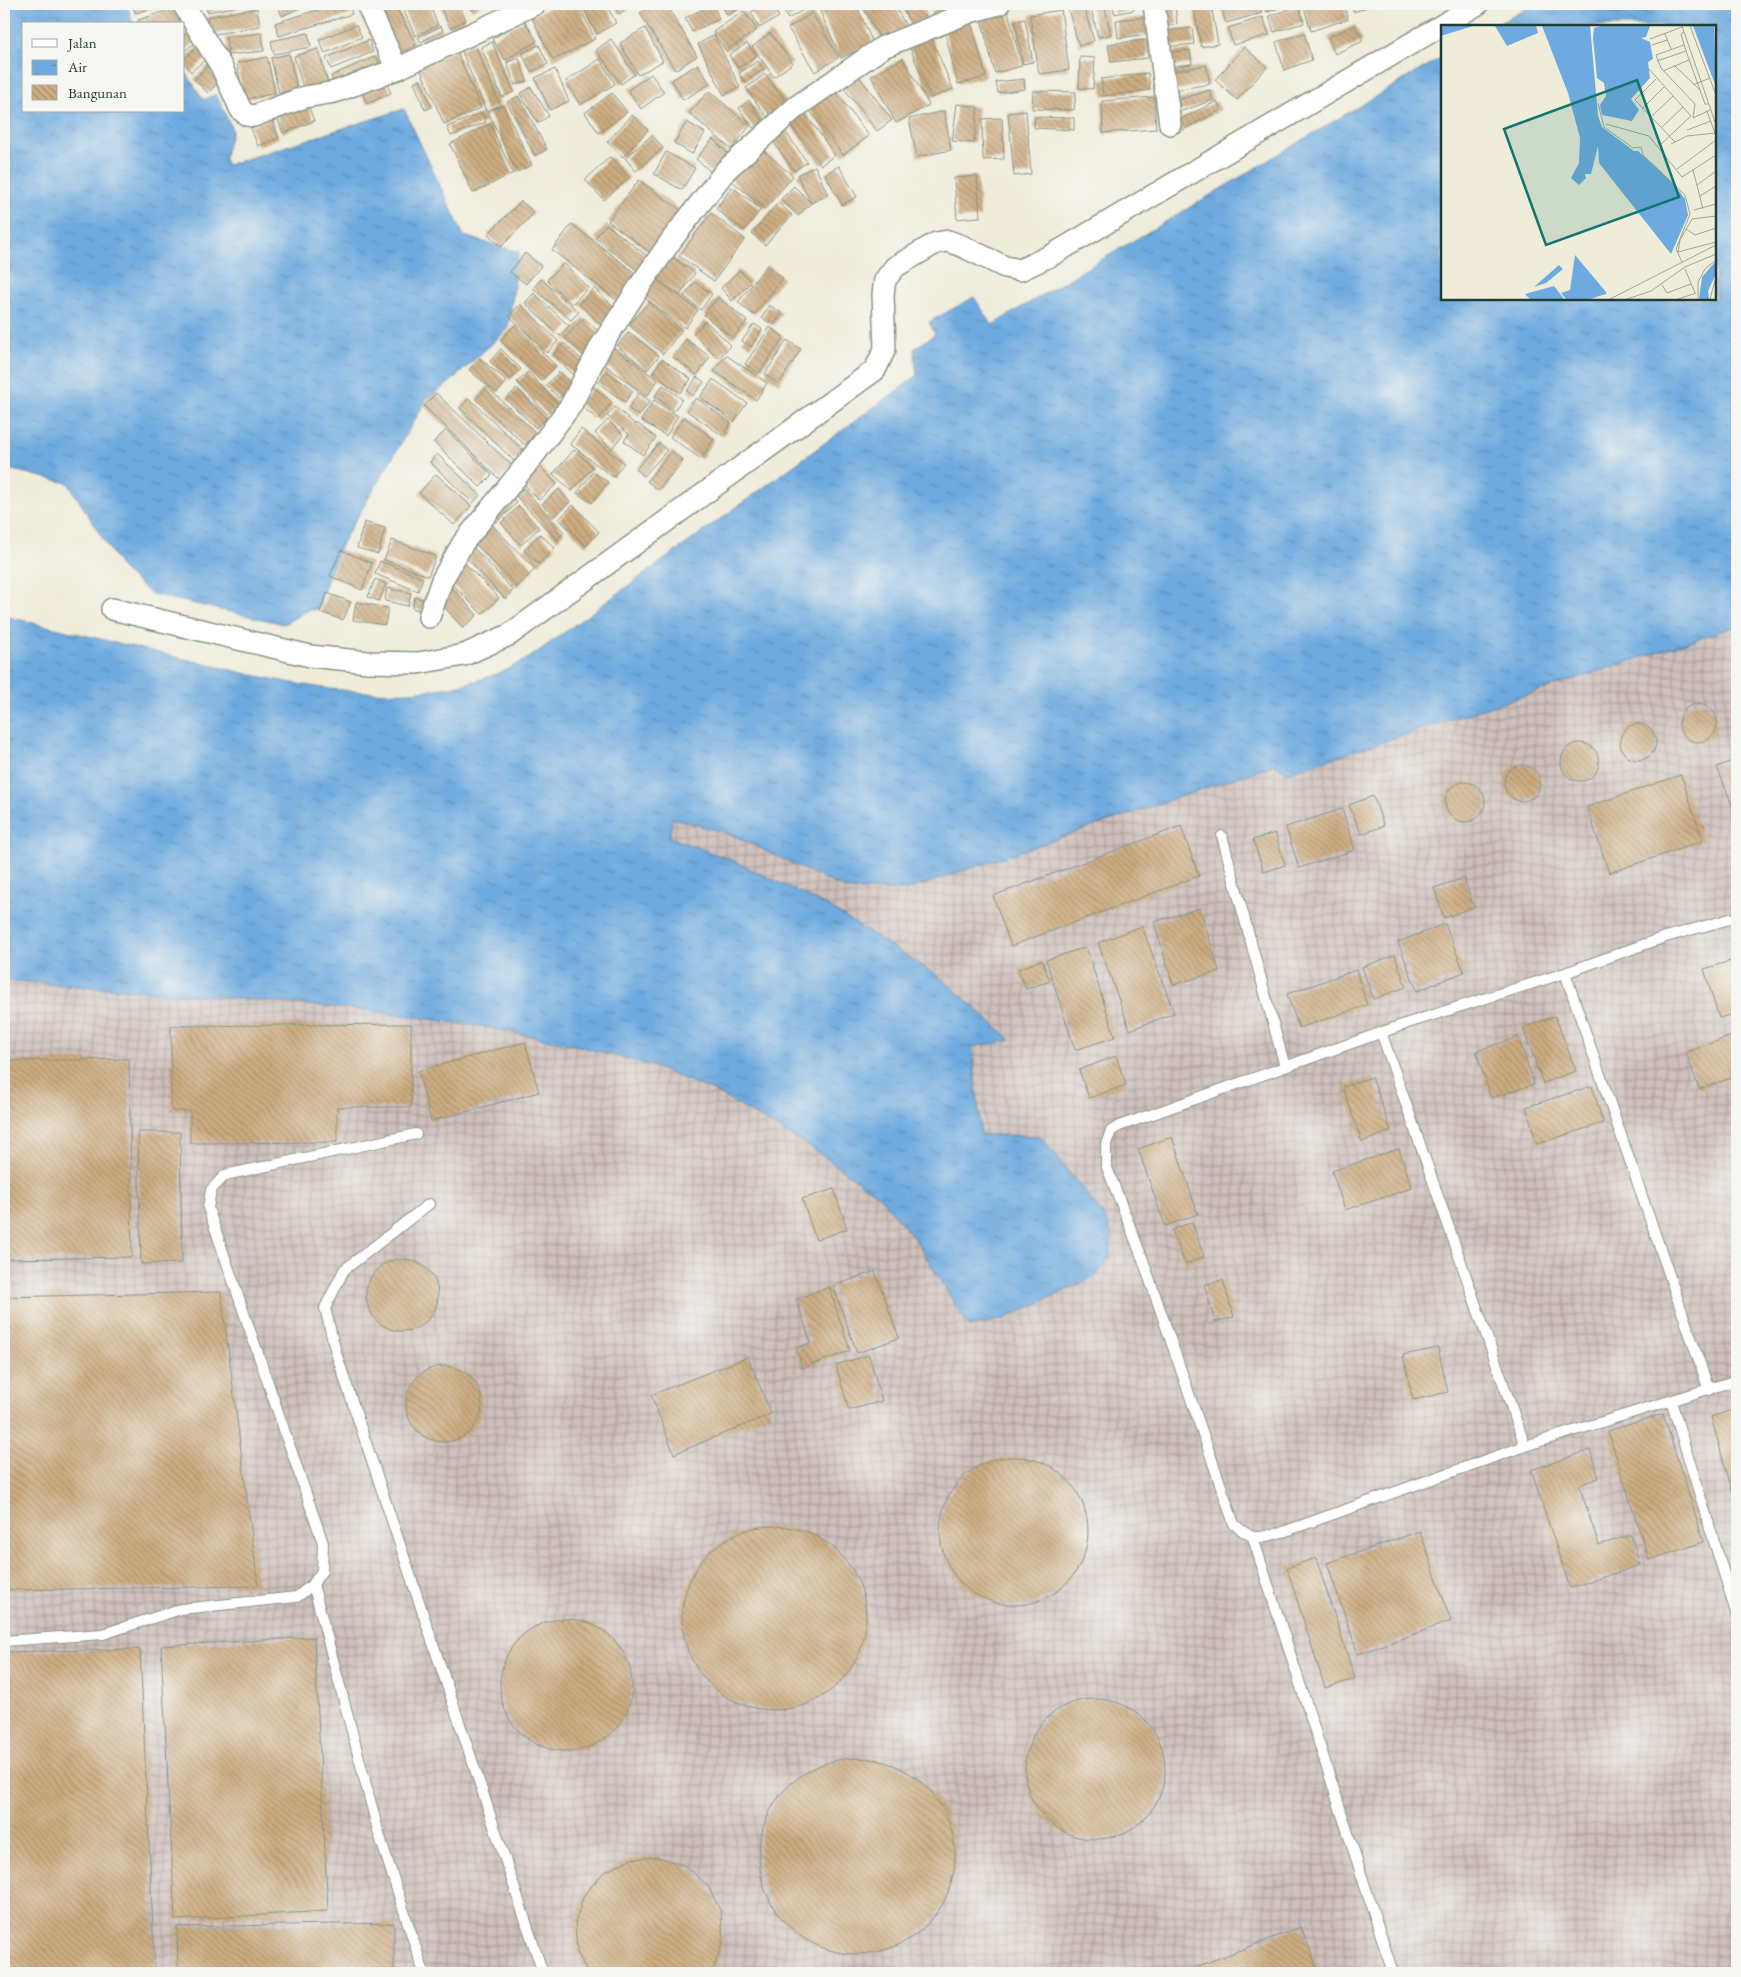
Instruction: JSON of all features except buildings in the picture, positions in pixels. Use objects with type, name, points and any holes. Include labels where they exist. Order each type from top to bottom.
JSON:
[{"type":"street","points":[[183,4],[221,66],[241,110],[247,115],[254,116],[306,97],[336,92],[397,69],[535,4]]},
{"type":"street","points":[[367,4],[397,69]]},
{"type":"street","points":[[429,617],[442,580],[463,543],[534,455],[570,405],[601,346],[642,281],[726,170],[796,107],[883,47],[968,8],[999,4]]},
{"type":"street","points":[[1154,4],[1170,124]]},
{"type":"street","points":[[1442,25],[1478,4]]},
{"type":"street","points":[[112,609],[310,656],[368,662],[418,663],[464,655],[509,635],[875,370],[885,349],[883,294],[885,280],[895,267],[936,243],[948,241],[1005,268],[1020,270],[1052,255],[1441,26]]},
{"type":"lane","points":[[1222,836],[1285,1067]]},
{"type":"lane","points":[[1737,916],[1662,938],[1565,973],[1381,1032],[1119,1126],[1111,1131],[1106,1144],[1106,1165],[1146,1270],[1234,1524],[1245,1534],[1253,1538],[1283,1532],[1525,1446],[1737,1380]]},
{"type":"lane","points":[[1565,973],[1709,1390]]},
{"type":"lane","points":[[1381,1032],[1525,1446]]},
{"type":"lane","points":[[4,1641],[103,1634],[181,1609],[297,1597],[313,1584],[322,1571],[323,1543],[208,1208],[211,1190],[226,1174],[416,1134]]},
{"type":"lane","points":[[429,1204],[344,1270],[325,1308],[336,1353],[543,1973]]},
{"type":"lane","points":[[1671,1401],[1737,1616]]},
{"type":"lane","points":[[1253,1538],[1393,1973]]},
{"type":"lane","points":[[313,1584],[379,1834],[424,1973]]},
{"type":"shaded area","points":[[1737,626],[1737,1973],[4,1973],[4,980],[374,1011],[485,1027],[575,1045],[649,1065],[714,1091],[815,1150],[880,1197],[917,1242],[1006,1318],[1098,1274],[1110,1257],[1112,1235],[981,1135],[972,1047],[1010,1040],[827,906],[734,861],[668,837],[673,817],[732,835],[848,890],[1276,764],[1287,773]]},
{"type":"water","points":[[4,4],[127,4],[132,22],[22,22],[22,112],[185,112],[185,71],[203,100],[216,94],[232,129],[224,159],[227,165],[404,109],[464,236],[519,252],[508,329],[449,383],[427,399],[342,543],[328,577],[318,609],[306,611],[284,624],[151,594],[122,569],[68,483],[4,468]]},
{"type":"water","points":[[1535,4],[1737,4],[1737,626],[1287,773],[1276,764],[907,890],[848,890],[732,835],[673,818],[669,837],[734,861],[827,906],[941,978],[1011,1040],[972,1047],[981,1135],[1040,1136],[1104,1216],[1112,1235],[1110,1257],[1098,1274],[1006,1318],[969,1327],[917,1242],[880,1197],[815,1150],[714,1091],[649,1065],[575,1045],[485,1027],[374,1011],[4,980],[4,616],[261,677],[338,690],[376,692],[415,691],[453,686],[496,674],[529,658],[917,376],[914,349],[935,334],[929,322],[974,297],[992,325],[1441,58],[1441,300],[1716,300],[1716,25],[1496,25]]}]
